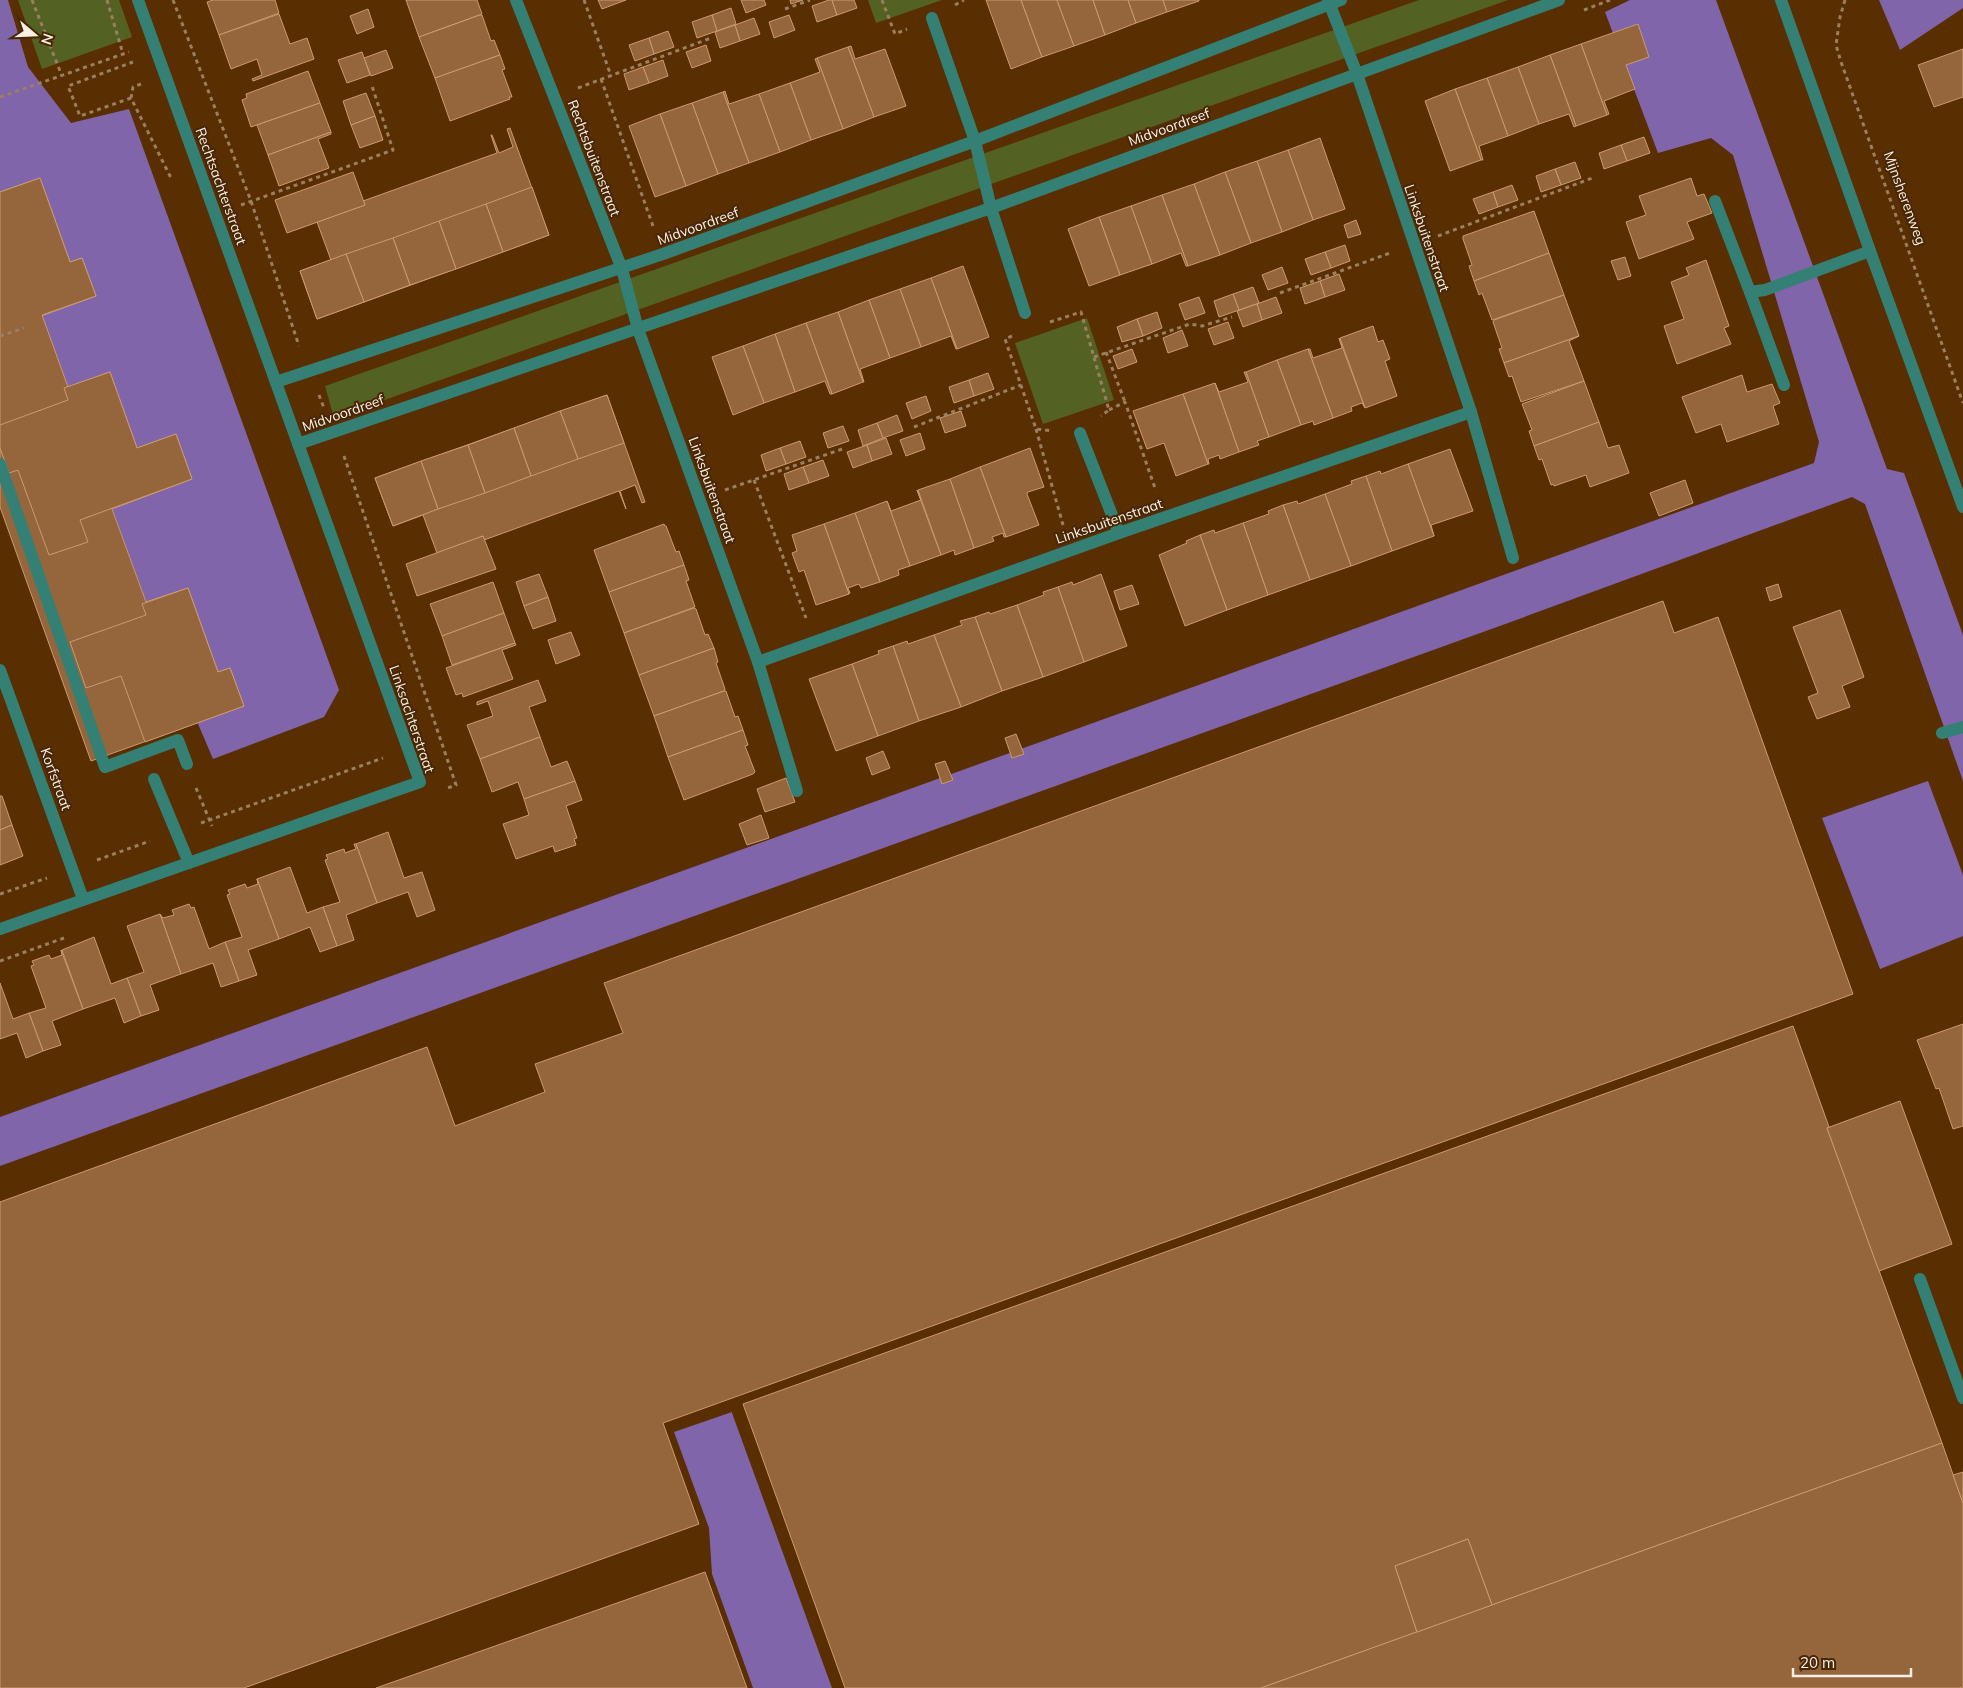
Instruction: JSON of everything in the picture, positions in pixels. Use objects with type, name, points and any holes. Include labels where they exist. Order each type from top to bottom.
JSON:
[{"type":"street","name":"Rechtsachterstraat","points":[[138,0],[276,382]]},
{"type":"street","name":"Rechtsbuitenstraat","points":[[516,0],[622,269],[638,329]]},
{"type":"street","name":"Midvoordreef","points":[[1357,74],[1333,1],[975,141],[622,269],[276,382],[298,444],[991,208],[1357,74],[1559,0]]},
{"type":"street","points":[[1781,0],[1963,507]]},
{"type":"street","points":[[932,18],[975,141],[991,208],[1025,313]]},
{"type":"street","name":"Linksbuitenstraat","points":[[1357,74],[1470,412],[1513,558]]},
{"type":"street","points":[[1715,201],[1784,386]]},
{"type":"street","points":[[1750,292],[1765,290],[1870,251]]},
{"type":"street","name":"Linksbuitenstraat","points":[[638,329],[758,662],[797,791]]},
{"type":"street","name":"Linksbuitenstraat","points":[[758,662],[1070,550],[1470,412]]},
{"type":"street","points":[[1080,433],[1119,533]]},
{"type":"street","name":"Linksachterstraat","points":[[0,929],[420,782],[298,444]]},
{"type":"street","points":[[0,464],[105,767],[178,740],[187,764]]},
{"type":"street","name":"Korfstraat","points":[[0,670],[83,899]]},
{"type":"street","points":[[1942,733],[1963,727]]},
{"type":"street","points":[[154,779],[189,863]]},
{"type":"street","points":[[1920,1279],[1963,1398]]},
{"type":"path","points":[[32,0],[62,76]]},
{"type":"path","points":[[107,0],[123,54]]},
{"type":"path","points":[[173,0],[251,201],[301,350]]},
{"type":"path","points":[[584,0],[611,76]]},
{"type":"path","points":[[785,8],[810,0]]},
{"type":"path","points":[[882,0],[895,34],[932,18]]},
{"type":"path","name":"Mijnsherenweg","points":[[1845,0],[1837,31],[1836,45],[1838,54],[1963,403]]},
{"type":"path","points":[[554,97],[711,38]]},
{"type":"path","points":[[0,97],[123,54],[156,49]]},
{"type":"path","points":[[131,98],[80,116],[68,86],[156,49]]},
{"type":"path","points":[[601,79],[663,254]]},
{"type":"path","points":[[215,214],[394,150],[371,82]]},
{"type":"path","points":[[1070,550],[1036,429],[1004,339],[1081,312],[1109,410]]},
{"type":"path","points":[[1025,313],[1031,328]]},
{"type":"path","points":[[1094,357],[1190,324],[1202,326],[1232,317]]},
{"type":"path","points":[[0,336],[24,328]]},
{"type":"path","points":[[1106,352],[1165,517]]},
{"type":"path","points":[[914,427],[1021,385]]},
{"type":"path","points":[[1036,429],[1080,433],[1109,410],[1125,402]]},
{"type":"path","points":[[342,448],[349,474],[456,785],[438,792]]},
{"type":"path","points":[[699,499],[845,448]]},
{"type":"path","points":[[754,480],[815,642]]},
{"type":"path","points":[[0,894],[408,749]]},
{"type":"path","points":[[0,961],[73,935]]},
{"type":"green space","points":[[18,0],[119,0],[132,37],[42,69]]},
{"type":"green space","points":[[868,0],[942,0],[876,23]]},
{"type":"green space","points":[[1419,0],[1508,0],[334,418],[325,386]]},
{"type":"green space","points":[[1087,318],[1114,400],[1043,424],[1015,343]]},
{"type":"shaded area","points":[[0,0],[8,0],[28,67],[71,123],[129,109],[339,690],[324,717],[213,759],[146,602],[68,387],[0,210]]},
{"type":"shaded area","points":[[1630,0],[1716,0],[1887,469],[1904,473],[1963,635],[1963,781],[1865,504],[1852,497],[1497,627],[0,1166],[0,1117],[1814,463],[1819,442],[1733,155],[1711,138],[1658,153],[1605,12]]},
{"type":"shaded area","points":[[1879,0],[1963,0],[1963,8],[1900,50]]},
{"type":"shaded area","points":[[1928,781],[1963,875],[1963,936],[1880,969],[1822,818]]},
{"type":"shaded area","points":[[732,1412],[832,1688],[753,1688],[712,1574],[709,1528],[674,1432]]},
{"type":"building","points":[[213,0],[275,0],[279,13],[219,35],[207,2]]},
{"type":"building","points":[[406,0],[477,0],[482,14],[419,37]]},
{"type":"building","points":[[598,0],[626,0],[602,9]]},
{"type":"building","points":[[741,0],[764,0],[766,5],[746,13]]},
{"type":"building","points":[[790,0],[803,0],[791,4]]},
{"type":"building","points":[[832,0],[837,15],[817,22],[812,6]]},
{"type":"building","points":[[832,0],[854,0],[857,8],[837,15]]},
{"type":"building","points":[[986,0],[1021,0],[1042,57],[1011,69]]},
{"type":"building","points":[[1021,0],[1057,0],[1074,46],[1042,57]]},
{"type":"building","points":[[1057,0],[1093,0],[1105,35],[1074,46]]},
{"type":"building","points":[[1093,0],[1128,0],[1136,23],[1105,35]]},
{"type":"building","points":[[1128,0],[1163,0],[1167,12],[1136,23]]},
{"type":"building","points":[[1163,0],[1199,0],[1199,1],[1167,12]]},
{"type":"building","points":[[731,8],[736,24],[717,31],[712,15]]},
{"type":"building","points":[[368,9],[374,27],[357,34],[350,16]]},
{"type":"building","points":[[279,14],[290,44],[307,38],[314,59],[253,81],[252,79],[262,75],[257,59],[231,69],[219,35]]},
{"type":"building","points":[[482,15],[491,41],[494,40],[500,55],[435,78],[419,37]]},
{"type":"building","points":[[712,15],[717,31],[697,38],[692,22]]},
{"type":"building","points":[[789,15],[795,30],[774,38],[769,22]]},
{"type":"building","points":[[754,18],[760,34],[740,41],[735,25]]},
{"type":"building","points":[[1638,24],[1649,57],[1626,65],[1635,89],[1604,101],[1609,114],[1607,115],[1581,44]]},
{"type":"building","points":[[735,25],[740,41],[720,48],[715,32]]},
{"type":"building","points":[[668,31],[674,47],[654,54],[649,38]]},
{"type":"building","points":[[649,38],[654,54],[635,61],[629,45]]},
{"type":"building","points":[[1581,44],[1607,115],[1576,126],[1550,55]]},
{"type":"building","points":[[706,45],[711,61],[692,68],[686,52]]},
{"type":"building","points":[[851,46],[855,59],[885,49],[906,106],[874,117],[848,47]]},
{"type":"building","points":[[848,47],[874,117],[843,129],[817,58]]},
{"type":"building","points":[[1963,49],[1963,97],[1934,107],[1918,65]]},
{"type":"building","points":[[386,50],[393,68],[371,76],[364,58]]},
{"type":"building","points":[[362,52],[370,75],[347,83],[338,60]]},
{"type":"building","points":[[500,55],[505,69],[502,70],[512,97],[450,121],[435,78]]},
{"type":"building","points":[[1550,55],[1576,126],[1574,127],[1569,114],[1539,124],[1518,67]]},
{"type":"building","points":[[817,58],[843,129],[811,140],[790,83],[820,72],[815,59]]},
{"type":"building","points":[[663,60],[668,76],[649,83],[643,67]]},
{"type":"building","points":[[643,67],[649,83],[629,90],[624,74]]},
{"type":"building","points":[[1518,67],[1539,124],[1508,136],[1487,78]]},
{"type":"building","points":[[308,71],[320,103],[251,127],[242,100],[247,98],[246,94]]},
{"type":"building","points":[[1487,78],[1508,136],[1479,146],[1483,160],[1481,160],[1455,89]]},
{"type":"building","points":[[790,83],[811,140],[780,152],[759,94]]},
{"type":"building","points":[[1455,89],[1481,160],[1450,171],[1425,101]]},
{"type":"building","points":[[725,91],[729,104],[759,94],[780,152],[749,163],[723,92]]},
{"type":"building","points":[[723,92],[749,163],[718,174],[692,103]]},
{"type":"building","points":[[366,93],[375,116],[351,125],[343,101]]},
{"type":"building","points":[[320,103],[331,132],[268,155],[257,125]]},
{"type":"building","points":[[692,103],[718,174],[686,186],[660,114]]},
{"type":"building","points":[[660,114],[686,186],[655,197],[629,126]]},
{"type":"building","points":[[375,116],[383,140],[360,148],[351,125]]},
{"type":"building","points":[[510,128],[549,235],[317,319],[300,271],[331,260],[317,222],[365,205],[363,201],[497,153],[491,135],[499,153],[513,147],[507,129]]},
{"type":"building","points":[[331,132],[331,134],[318,139],[329,168],[279,186],[268,155]]},
{"type":"building","points":[[1644,137],[1650,153],[1627,161],[1621,145]]},
{"type":"building","points":[[1320,138],[1345,209],[1313,220],[1288,150]]},
{"type":"building","points":[[1621,145],[1627,161],[1604,169],[1599,153]]},
{"type":"building","points":[[1288,150],[1313,220],[1282,232],[1257,161]]},
{"type":"building","points":[[1257,161],[1282,232],[1251,243],[1225,172]]},
{"type":"building","points":[[1575,162],[1581,178],[1561,185],[1555,169]]},
{"type":"building","points":[[1555,169],[1561,185],[1541,192],[1536,176]]},
{"type":"building","points":[[353,172],[365,205],[287,233],[275,200]]},
{"type":"building","points":[[1225,172],[1251,243],[1220,255],[1194,184]]},
{"type":"building","points":[[40,178],[70,262],[82,258],[96,296],[0,331],[0,192]]},
{"type":"building","points":[[40,178],[70,262],[82,258],[96,296],[42,315],[68,387],[110,372],[137,448],[176,434],[192,479],[112,509],[146,602],[188,588],[218,672],[230,668],[244,706],[91,761],[0,507],[0,192]]},
{"type":"building","points":[[1691,178],[1697,196],[1704,194],[1712,213],[1687,222],[1694,239],[1639,259],[1626,222],[1646,215],[1639,196]]},
{"type":"building","points":[[1194,184],[1220,255],[1188,266],[1162,195]]},
{"type":"building","points":[[1512,185],[1518,200],[1498,207],[1493,192]]},
{"type":"building","points":[[532,187],[549,235],[503,252],[486,204]]},
{"type":"building","points":[[1493,192],[1498,207],[1479,214],[1473,199]]},
{"type":"building","points":[[1162,195],[1188,266],[1186,266],[1181,253],[1152,264],[1131,206]]},
{"type":"building","points":[[486,204],[503,252],[456,269],[439,221]]},
{"type":"building","points":[[1131,206],[1152,264],[1120,275],[1099,217]]},
{"type":"building","points":[[1534,211],[1549,253],[1474,281],[1469,266],[1472,265],[1463,236]]},
{"type":"building","points":[[1099,217],[1120,275],[1089,286],[1068,229]]},
{"type":"building","points":[[1356,220],[1361,234],[1348,238],[1344,225]]},
{"type":"building","points":[[439,221],[456,269],[410,285],[393,238]]},
{"type":"building","points":[[393,238],[410,285],[364,302],[346,254]]},
{"type":"building","points":[[1345,245],[1350,261],[1331,268],[1325,252]]},
{"type":"building","points":[[1325,252],[1331,268],[1311,275],[1305,259]]},
{"type":"building","points":[[1549,253],[1564,295],[1492,320],[1482,293],[1479,295],[1474,281]]},
{"type":"building","points":[[346,254],[364,302],[317,319],[300,271]]},
{"type":"building","points":[[1625,257],[1631,276],[1618,280],[1611,261]]},
{"type":"building","points":[[1706,260],[1729,326],[1724,328],[1731,344],[1677,364],[1664,326],[1684,319],[1671,282],[1689,275],[1686,268]]},
{"type":"building","points":[[963,266],[989,337],[957,349],[931,278]]},
{"type":"building","points":[[1282,267],[1288,283],[1268,290],[1262,275]]},
{"type":"building","points":[[1339,274],[1345,290],[1325,297],[1320,281]]},
{"type":"building","points":[[931,278],[957,349],[951,336],[921,347],[900,289]]},
{"type":"building","points":[[1320,281],[1325,297],[1305,304],[1300,288]]},
{"type":"building","points":[[1253,287],[1259,303],[1239,310],[1233,294]]},
{"type":"building","points":[[900,289],[921,347],[890,358],[869,300]]},
{"type":"building","points":[[1233,294],[1239,310],[1219,317],[1214,301]]},
{"type":"building","points":[[1564,295],[1579,336],[1504,363],[1499,349],[1502,348],[1493,322],[1494,320]]},
{"type":"building","points":[[1199,297],[1205,313],[1185,320],[1179,304]]},
{"type":"building","points":[[1276,297],[1282,313],[1262,320],[1257,304]]},
{"type":"building","points":[[869,300],[890,358],[860,369],[863,382],[838,312]]},
{"type":"building","points":[[1257,304],[1262,320],[1243,327],[1237,311]]},
{"type":"building","points":[[838,312],[863,382],[832,394],[806,323]]},
{"type":"building","points":[[1157,312],[1162,328],[1143,336],[1137,319]]},
{"type":"building","points":[[1137,319],[1143,336],[1122,342],[1117,327]]},
{"type":"building","points":[[1228,322],[1234,338],[1214,345],[1208,329]]},
{"type":"building","points":[[806,323],[832,394],[830,394],[825,381],[795,392],[775,334]]},
{"type":"building","points":[[1373,326],[1378,342],[1383,340],[1390,359],[1385,361],[1397,396],[1365,408],[1340,338]]},
{"type":"building","points":[[1182,330],[1188,346],[1168,353],[1163,338]]},
{"type":"building","points":[[775,334],[795,392],[764,403],[743,346]]},
{"type":"building","points":[[1579,336],[1569,341],[1584,381],[1521,402],[1512,376],[1509,377],[1504,363]]},
{"type":"building","points":[[1339,338],[1365,408],[1362,403],[1351,407],[1352,411],[1333,418],[1308,349],[1310,349],[1313,358],[1342,348]]},
{"type":"building","points":[[743,346],[764,403],[733,415],[712,357]]},
{"type":"building","points":[[1132,349],[1137,362],[1118,369],[1113,356]]},
{"type":"building","points":[[1308,349],[1333,418],[1314,425],[1313,421],[1301,425],[1277,360]]},
{"type":"building","points":[[1277,360],[1301,425],[1269,437],[1246,372]]},
{"type":"building","points":[[110,372],[137,448],[176,434],[192,479],[80,520],[88,542],[49,555],[18,470],[9,473],[0,448],[0,425],[68,400],[64,388]]},
{"type":"building","points":[[1244,372],[1246,372],[1269,437],[1257,441],[1259,445],[1239,452],[1215,383],[1219,392],[1248,382]]},
{"type":"building","points":[[988,373],[994,389],[974,396],[969,380]]},
{"type":"building","points":[[1742,375],[1747,392],[1772,384],[1780,403],[1773,406],[1779,424],[1727,442],[1721,424],[1696,433],[1682,397]]},
{"type":"building","points":[[969,380],[974,396],[954,403],[949,387]]},
{"type":"building","points":[[1584,381],[1599,422],[1534,446],[1529,431],[1532,430],[1522,404]]},
{"type":"building","points":[[1215,383],[1239,452],[1220,459],[1219,455],[1208,459],[1208,464],[1183,394]]},
{"type":"building","points":[[1183,394],[1208,464],[1176,476],[1164,443],[1147,449],[1133,411]]},
{"type":"building","points":[[607,395],[645,502],[642,503],[635,485],[620,491],[626,509],[619,491],[484,540],[483,536],[437,553],[423,515],[393,526],[375,478]]},
{"type":"building","points":[[607,395],[624,443],[578,459],[560,411]]},
{"type":"building","points":[[926,396],[931,411],[912,419],[906,403]]},
{"type":"building","points":[[560,411],[578,459],[531,476],[514,428]]},
{"type":"building","points":[[961,411],[966,426],[945,433],[940,418]]},
{"type":"building","points":[[897,415],[903,431],[883,438],[877,423]]},
{"type":"building","points":[[1599,422],[1608,448],[1619,445],[1629,473],[1590,487],[1586,475],[1554,486],[1553,484],[1551,485],[1542,459],[1539,460],[1534,446]]},
{"type":"building","points":[[877,423],[883,438],[863,446],[858,430]]},
{"type":"building","points":[[843,426],[849,441],[828,448],[823,433]]},
{"type":"building","points":[[514,428],[531,476],[485,493],[468,445]]},
{"type":"building","points":[[920,433],[925,449],[906,456],[900,440]]},
{"type":"building","points":[[886,438],[892,454],[872,461],[867,445]]},
{"type":"building","points":[[800,441],[806,457],[786,464],[780,448]]},
{"type":"building","points":[[468,445],[485,493],[438,509],[421,461]]},
{"type":"building","points":[[867,445],[872,461],[853,468],[847,452]]},
{"type":"building","points":[[780,448],[786,464],[766,471],[761,455]]},
{"type":"building","points":[[1030,448],[1044,487],[1027,494],[1039,525],[1006,537],[980,467]]},
{"type":"building","points":[[1450,449],[1473,511],[1431,525],[1434,536],[1408,464]]},
{"type":"building","points":[[823,460],[829,476],[809,483],[803,467]]},
{"type":"building","points":[[421,461],[438,509],[393,526],[375,478]]},
{"type":"building","points":[[1408,464],[1434,536],[1392,551],[1366,476],[1380,471],[1381,474]]},
{"type":"building","points":[[803,467],[809,483],[789,490],[784,474]]},
{"type":"building","points":[[980,467],[1006,537],[1004,537],[1003,533],[992,537],[994,541],[974,548],[950,479]]},
{"type":"building","points":[[1366,476],[1392,551],[1351,566],[1325,494],[1352,484],[1351,481]]},
{"type":"building","points":[[950,479],[974,548],[955,555],[954,550],[941,555],[918,490]]},
{"type":"building","points":[[1685,480],[1693,503],[1659,516],[1650,493]]},
{"type":"building","points":[[1325,494],[1351,566],[1310,580],[1283,505],[1297,501],[1298,504]]},
{"type":"building","points":[[921,500],[941,555],[910,566],[887,501],[891,511]]},
{"type":"building","points":[[887,501],[910,566],[898,570],[899,575],[880,582],[855,513]]},
{"type":"building","points":[[1283,505],[1310,580],[1268,595],[1243,523],[1269,514],[1268,511]]},
{"type":"building","points":[[855,513],[880,582],[861,588],[859,584],[848,588],[849,594],[824,524]]},
{"type":"building","points":[[1243,523],[1268,595],[1227,610],[1200,535],[1214,530],[1215,533]]},
{"type":"building","points":[[664,524],[676,552],[679,551],[684,565],[609,592],[594,550]]},
{"type":"building","points":[[824,524],[849,594],[816,605],[804,570],[799,572],[792,553],[797,551],[792,535]]},
{"type":"building","points":[[1200,535],[1227,610],[1185,626],[1159,555]]},
{"type":"building","points":[[483,536],[496,569],[417,596],[406,564]]},
{"type":"building","points":[[684,565],[689,580],[686,581],[695,607],[624,633],[609,592]]},
{"type":"building","points":[[539,574],[548,597],[524,606],[516,582]]},
{"type":"building","points":[[1101,574],[1127,646],[1084,662],[1058,587],[1072,582],[1073,585]]},
{"type":"building","points":[[493,582],[504,613],[442,636],[430,604]]},
{"type":"building","points":[[1778,584],[1782,597],[1770,601],[1766,588]]},
{"type":"building","points":[[1132,585],[1139,604],[1120,610],[1114,591]]},
{"type":"building","points":[[1058,587],[1084,662],[1043,677],[1017,605],[1044,595],[1043,592]]},
{"type":"building","points":[[188,588],[218,672],[230,668],[244,706],[145,742],[121,676],[86,688],[70,642],[146,615],[142,604]]},
{"type":"building","points":[[548,597],[556,621],[533,629],[524,606]]},
{"type":"building","points":[[1663,601],[1674,633],[1718,617],[1853,994],[663,1423],[699,1524],[244,1688],[0,1688],[0,1202],[427,1047],[455,1126],[545,1092],[535,1064],[623,1033],[604,983]]},
{"type":"building","points":[[1017,605],[1043,677],[1002,691],[975,617]]},
{"type":"building","points":[[694,608],[705,635],[708,634],[714,648],[639,675],[624,633]]},
{"type":"building","points":[[1840,610],[1864,677],[1842,686],[1850,707],[1817,719],[1808,697],[1818,693],[1793,627]]},
{"type":"building","points":[[504,613],[515,643],[452,665],[442,636]]},
{"type":"building","points":[[975,617],[1002,691],[961,707],[934,635],[962,625],[960,621]]},
{"type":"building","points":[[571,632],[580,655],[556,664],[548,640]]},
{"type":"building","points":[[934,635],[961,707],[919,721],[893,646],[907,641],[908,644]]},
{"type":"building","points":[[515,643],[516,645],[502,650],[513,679],[463,697],[462,693],[456,695],[446,668]]},
{"type":"building","points":[[893,646],[919,721],[878,736],[852,664],[879,654],[878,651]]},
{"type":"building","points":[[714,648],[724,691],[654,716],[639,675]]},
{"type":"building","points":[[852,664],[878,736],[836,751],[809,679]]},
{"type":"building","points":[[538,680],[546,701],[529,707],[540,737],[480,759],[467,725],[493,716],[488,701],[477,705],[477,702]]},
{"type":"building","points":[[726,691],[735,717],[738,716],[743,730],[668,757],[654,716]]},
{"type":"building","points":[[743,730],[748,745],[745,746],[755,772],[684,800],[668,757]]},
{"type":"building","points":[[1016,734],[1024,754],[1012,758],[1005,738]]},
{"type":"building","points":[[540,737],[551,767],[567,761],[575,781],[524,799],[518,782],[492,792],[480,759]]},
{"type":"building","points":[[883,751],[890,768],[872,775],[866,758]]},
{"type":"building","points":[[945,761],[953,780],[942,784],[935,764]]},
{"type":"building","points":[[786,778],[795,802],[765,812],[757,789]]},
{"type":"building","points":[[575,781],[582,800],[566,806],[577,838],[574,839],[576,845],[555,852],[553,846],[516,859],[503,824],[529,815],[524,799]]},
{"type":"building","points":[[0,796],[2,796],[12,825],[0,830]]},
{"type":"building","points":[[761,815],[769,838],[747,845],[739,824]]},
{"type":"building","points":[[12,825],[23,856],[0,865],[0,830]]},
{"type":"building","points":[[388,832],[404,878],[422,872],[435,910],[417,917],[408,892],[377,903],[356,844]]},
{"type":"building","points":[[354,844],[356,844],[377,903],[346,915],[354,940],[337,946],[323,907],[340,902],[325,860],[328,859],[326,855],[344,849],[345,853],[356,849]]},
{"type":"building","points":[[290,867],[307,913],[323,907],[337,946],[320,952],[310,927],[279,939],[257,879]]},
{"type":"building","points":[[257,879],[279,939],[248,950],[257,975],[239,981],[225,942],[242,937],[227,895],[230,894],[228,890],[245,884],[247,888],[258,884]]},
{"type":"building","points":[[189,904],[191,908],[194,907],[209,949],[225,942],[239,981],[221,987],[213,963],[181,974],[160,914],[163,918],[174,915],[172,910]]},
{"type":"building","points":[[160,914],[181,974],[150,985],[159,1010],[141,1016],[127,978],[144,972],[127,926]]},
{"type":"building","points":[[94,937],[111,984],[127,978],[141,1016],[124,1023],[115,998],[83,1009],[62,950]]},
{"type":"building","points":[[61,950],[83,1009],[52,1021],[61,1045],[43,1051],[29,1013],[46,1008],[31,966],[34,965],[32,961],[49,955],[51,959],[62,955]]},
{"type":"building","points":[[0,983],[13,1019],[29,1013],[43,1051],[26,1058],[17,1033],[0,1039]]},
{"type":"building","points":[[1963,1024],[1963,1126],[1953,1129],[1939,1088],[1936,1089],[1917,1040]]},
{"type":"building","points":[[1793,1026],[1829,1127],[1827,1128],[1942,1443],[1492,1605],[1468,1539],[1395,1566],[1417,1632],[1261,1688],[845,1688],[743,1404]]},
{"type":"building","points":[[1900,1101],[1952,1244],[1879,1271],[1827,1128]]},
{"type":"building","points":[[1942,1443],[1963,1503],[1963,1687],[1261,1688]]},
{"type":"building","points":[[1963,1472],[1963,1503],[1953,1475]]},
{"type":"building","points":[[1468,1539],[1492,1605],[1417,1632],[1395,1566]]},
{"type":"building","points":[[705,1572],[747,1688],[376,1688]]}]
